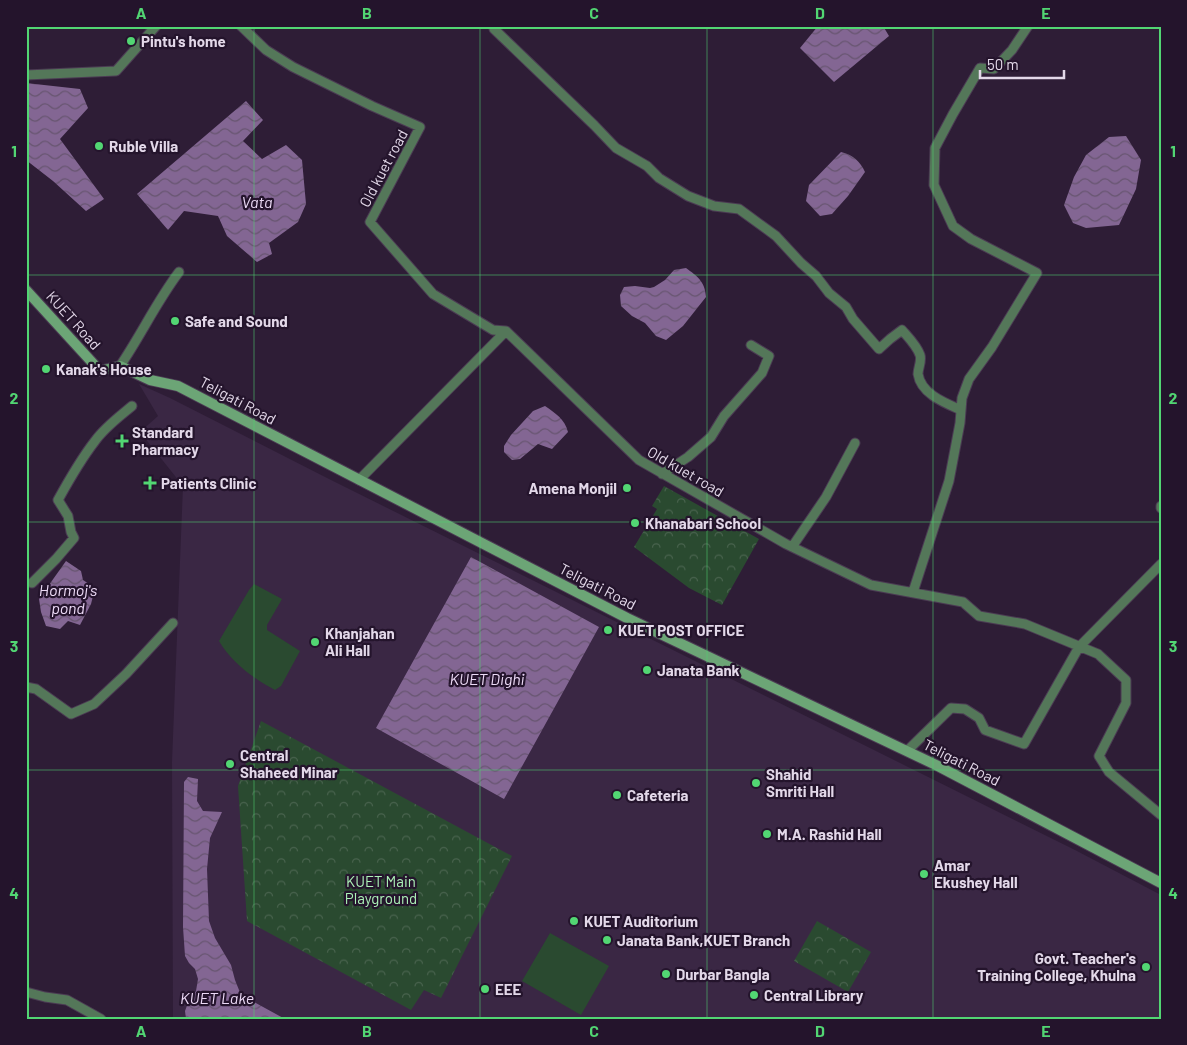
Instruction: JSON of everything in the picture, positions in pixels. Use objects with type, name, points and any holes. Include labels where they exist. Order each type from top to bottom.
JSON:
[{"type":"main road","name":"KUET Road","points":[[26,290],[100,370],[120,366]]},
{"type":"main road","name":"Teligati Road","points":[[120,366],[150,380],[178,386],[626,618],[936,765],[1161,883]]},
{"type":"street","points":[[26,75],[116,71],[156,26]]},
{"type":"street","name":"Old kuet road","points":[[242,26],[266,50],[293,67],[372,106],[420,127],[370,222],[433,294],[493,330],[506,331],[639,460],[792,547],[871,585],[963,602],[979,616],[1025,624],[1098,654],[1126,680],[1126,703],[1099,756],[1109,772],[1161,816]]},
{"type":"street","points":[[497,26],[494,29],[594,124],[616,148],[647,166],[660,178],[688,196],[714,206],[739,209],[776,236],[816,276],[829,293],[846,307],[858,326],[880,349],[890,338],[902,330],[921,357],[918,374],[924,389],[943,402],[961,410]]},
{"type":"street","points":[[913,592],[949,481],[960,423],[962,398],[969,379],[992,347],[1037,273],[971,240],[952,226],[934,185],[935,148],[980,68],[994,69],[1012,50],[1028,26]]},
{"type":"street","points":[[120,366],[166,289],[180,272]]},
{"type":"street","points":[[359,480],[506,331]]},
{"type":"street","points":[[662,474],[688,457],[710,438],[724,416],[762,373],[769,356],[751,345]]},
{"type":"street","points":[[32,583],[74,538],[68,516],[58,500],[96,439],[114,420],[132,406]]},
{"type":"street","points":[[792,547],[826,497],[855,443]]},
{"type":"street","points":[[907,751],[951,708],[964,709],[980,718],[985,730],[1024,744],[1079,647],[1161,564]]},
{"type":"street","points":[[26,687],[36,689],[71,714],[78,711],[94,704],[126,674],[173,623]]},
{"type":"street","points":[[26,992],[67,1000],[101,1019]]},
{"type":"shaded area","points":[[139,384],[1075,850],[1161,895],[1161,1019],[173,1019],[172,762],[183,486],[140,432],[158,416]]},
{"type":"green space","points":[[664,486],[759,539],[722,605],[689,588],[634,547],[657,509],[652,506]]},
{"type":"green space","points":[[254,584],[282,599],[267,625],[267,630],[300,651],[281,686],[275,690],[244,669],[230,656],[219,641]]},
{"type":"green space","name":"KUET Main Playground","points":[[261,721],[512,856],[441,998],[424,990],[411,1010],[247,921],[238,786]]},
{"type":"green space","points":[[817,921],[871,952],[848,992],[794,961]]},
{"type":"green space","points":[[550,933],[609,966],[581,1015],[522,981]]},
{"type":"water","points":[[818,26],[883,26],[889,36],[834,82],[800,48]]},
{"type":"water","points":[[26,83],[80,89],[88,108],[60,139],[104,199],[86,211],[26,160]]},
{"type":"water","name":"Vata","points":[[246,101],[263,120],[243,141],[262,159],[286,145],[302,160],[306,204],[298,222],[269,243],[272,254],[257,262],[227,236],[218,216],[184,211],[168,230],[137,194]]},
{"type":"water","points":[[1126,136],[1141,160],[1136,189],[1119,225],[1086,228],[1073,223],[1064,205],[1074,177],[1086,155],[1109,137]]},
{"type":"water","points":[[841,152],[856,159],[865,172],[832,214],[820,216],[806,201],[809,185]]},
{"type":"water","points":[[686,268],[697,276],[702,283],[706,297],[683,326],[666,340],[656,336],[645,323],[632,316],[621,306],[620,295],[624,287],[654,287],[665,280],[674,270]]},
{"type":"water","points":[[545,406],[562,420],[568,432],[552,449],[538,444],[520,459],[512,460],[504,452],[504,446],[511,435],[533,411]]},
{"type":"water","name":"KUET Dighi","points":[[471,557],[599,627],[504,799],[376,728]]},
{"type":"water","name":"Hormoj's pond","points":[[66,561],[81,571],[83,580],[95,588],[91,604],[80,625],[68,621],[60,629],[46,626],[39,599]]},
{"type":"water","name":"KUET Lake","points":[[188,777],[198,779],[197,801],[203,811],[222,812],[210,838],[207,869],[209,921],[215,938],[231,965],[241,995],[285,1019],[186,1019],[185,1011],[196,991],[198,979],[195,969],[185,956],[183,927],[184,782]]},
{"type":"place","name":"Pintu's home","points":[[131,41]]},
{"type":"place","name":"Ruble Villa","points":[[99,146]]},
{"type":"place","name":"Safe and Sound","points":[[175,321]]},
{"type":"place","name":"Kanak's House","points":[[46,369]]},
{"type":"place","name":"Standard Pharmacy","points":[[122,441]]},
{"type":"place","name":"Patients Clinic","points":[[150,483]]},
{"type":"place","name":"Amena Monjil","points":[[627,488]]},
{"type":"place","name":"Khanabari School","points":[[635,523]]},
{"type":"place","name":"KUET POST OFFICE","points":[[608,630]]},
{"type":"place","name":"Khanjahan Ali Hall","points":[[315,642]]},
{"type":"place","name":"Janata Bank","points":[[647,670]]},
{"type":"place","name":"Central Shaheed Minar","points":[[230,764]]},
{"type":"place","name":"Shahid Smriti Hall","points":[[756,783]]},
{"type":"place","name":"Cafeteria","points":[[617,795]]},
{"type":"place","name":"M.A. Rashid Hall","points":[[767,834]]},
{"type":"place","name":"Amar Ekushey Hall","points":[[924,874]]},
{"type":"place","name":"KUET Auditorium","points":[[574,921]]},
{"type":"place","name":"Janata Bank,KUET Branch","points":[[607,940]]},
{"type":"place","name":"Govt. Teacher's Training College, Khulna","points":[[1146,967]]},
{"type":"place","name":"Durbar Bangla","points":[[666,974]]},
{"type":"place","name":"EEE","points":[[485,989]]},
{"type":"place","name":"Central Library","points":[[754,995]]}]
